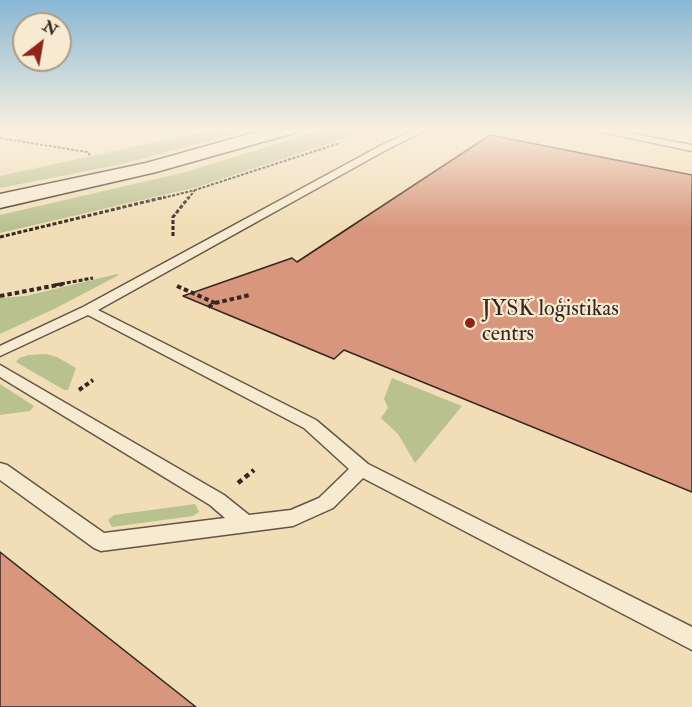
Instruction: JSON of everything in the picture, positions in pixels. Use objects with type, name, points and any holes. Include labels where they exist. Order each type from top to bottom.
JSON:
[{"type":"main road","points":[[0,201],[170,162]]},
{"type":"lane","points":[[0,352],[88,310],[358,162]]},
{"type":"lane","points":[[88,310],[310,424],[361,469],[692,639]]},
{"type":"lane","points":[[0,370],[217,500],[246,525]]},
{"type":"lane","points":[[0,470],[101,542],[293,518],[326,503],[361,469]]},
{"type":"path","points":[[0,237],[195,190],[281,162]]},
{"type":"path","points":[[173,240],[173,217],[195,190]]},
{"type":"path","points":[[0,296],[94,278]]},
{"type":"path","points":[[215,303],[250,295]]},
{"type":"green space","points":[[64,162],[129,162],[0,188],[0,176]]},
{"type":"green space","points":[[218,162],[273,162],[197,187],[0,233],[0,215],[186,172]]},
{"type":"green space","points":[[119,275],[56,308],[0,334],[0,298],[26,296]]},
{"type":"green space","points":[[46,354],[57,357],[76,368],[68,390],[64,390],[16,362],[19,358],[29,355]]},
{"type":"green space","points":[[392,378],[462,406],[415,463],[398,434],[381,418],[388,408],[384,399]]},
{"type":"green space","points":[[0,384],[34,406],[30,411],[0,415]]},
{"type":"green space","points":[[195,504],[199,512],[193,516],[112,527],[108,520],[114,515]]},
{"type":"building","name":"JYSK loģistikas centrs","points":[[449,162],[626,162],[692,175],[692,492],[344,350],[334,359],[183,296],[292,258],[297,262]]},
{"type":"building","points":[[0,552],[196,707],[0,707]]},
{"type":"place","name":"JYSK loģistikas centrs","points":[[470,323]]}]
